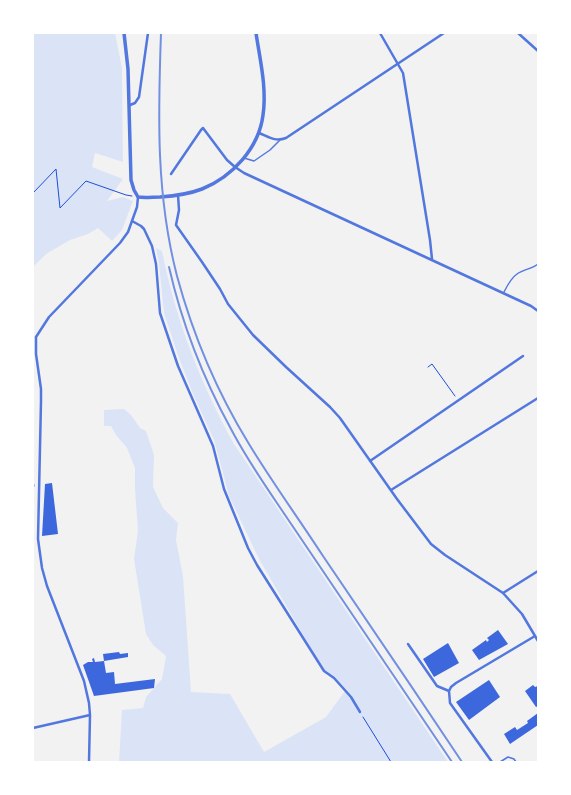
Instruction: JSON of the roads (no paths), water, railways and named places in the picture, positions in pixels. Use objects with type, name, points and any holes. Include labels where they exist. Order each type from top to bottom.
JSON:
[{"type":"street","points":[[89,762],[89,702],[84,681],[47,586],[42,568],[38,539],[42,401],[34,340],[49,317],[120,243],[128,232],[137,207],[138,197],[131,180],[130,105],[124,33]]},
{"type":"street","points":[[130,105],[135,103],[139,97],[148,33]]},
{"type":"street","points":[[138,197],[146,198],[173,196],[200,190],[235,168],[244,158],[259,133],[263,115],[264,86],[256,33]]},
{"type":"street","points":[[380,33],[403,73],[432,259]]},
{"type":"street","points":[[259,133],[280,140],[305,126],[444,33]]},
{"type":"street","points":[[518,33],[538,51]]},
{"type":"street","points":[[171,174],[203,128],[227,160],[235,168],[244,173],[537,309]]},
{"type":"street","points":[[178,195],[179,210],[176,225],[220,289],[228,304],[253,334],[340,418],[390,490],[431,544],[445,555],[503,593],[522,614],[538,641]]},
{"type":"street","points":[[132,221],[144,229],[152,246],[156,264],[160,313],[178,366],[213,446],[224,489],[248,548],[257,565],[324,671],[334,678],[351,697],[360,712]]},
{"type":"street","points":[[370,461],[523,356]]},
{"type":"street","points":[[390,490],[538,398]]},
{"type":"street","points":[[503,593],[538,571]]},
{"type":"street","points":[[492,762],[450,703],[449,691],[456,683],[534,636]]},
{"type":"street","points":[[408,644],[436,686],[449,691]]},
{"type":"street","points":[[33,728],[90,715]]},
{"type":"lane","points":[[244,158],[254,161],[270,150],[280,140]]},
{"type":"lane","points":[[504,293],[508,284],[517,274],[538,264]]},
{"type":"lane","points":[[500,762],[508,757],[514,759],[516,762]]},
{"type":"railway","points":[[161,33],[159,125],[165,216],[170,246],[183,298],[207,363],[226,404],[258,458],[462,762]]},
{"type":"railway","points":[[169,267],[180,309],[194,350],[211,390],[242,449],[266,487],[452,762]]}]
